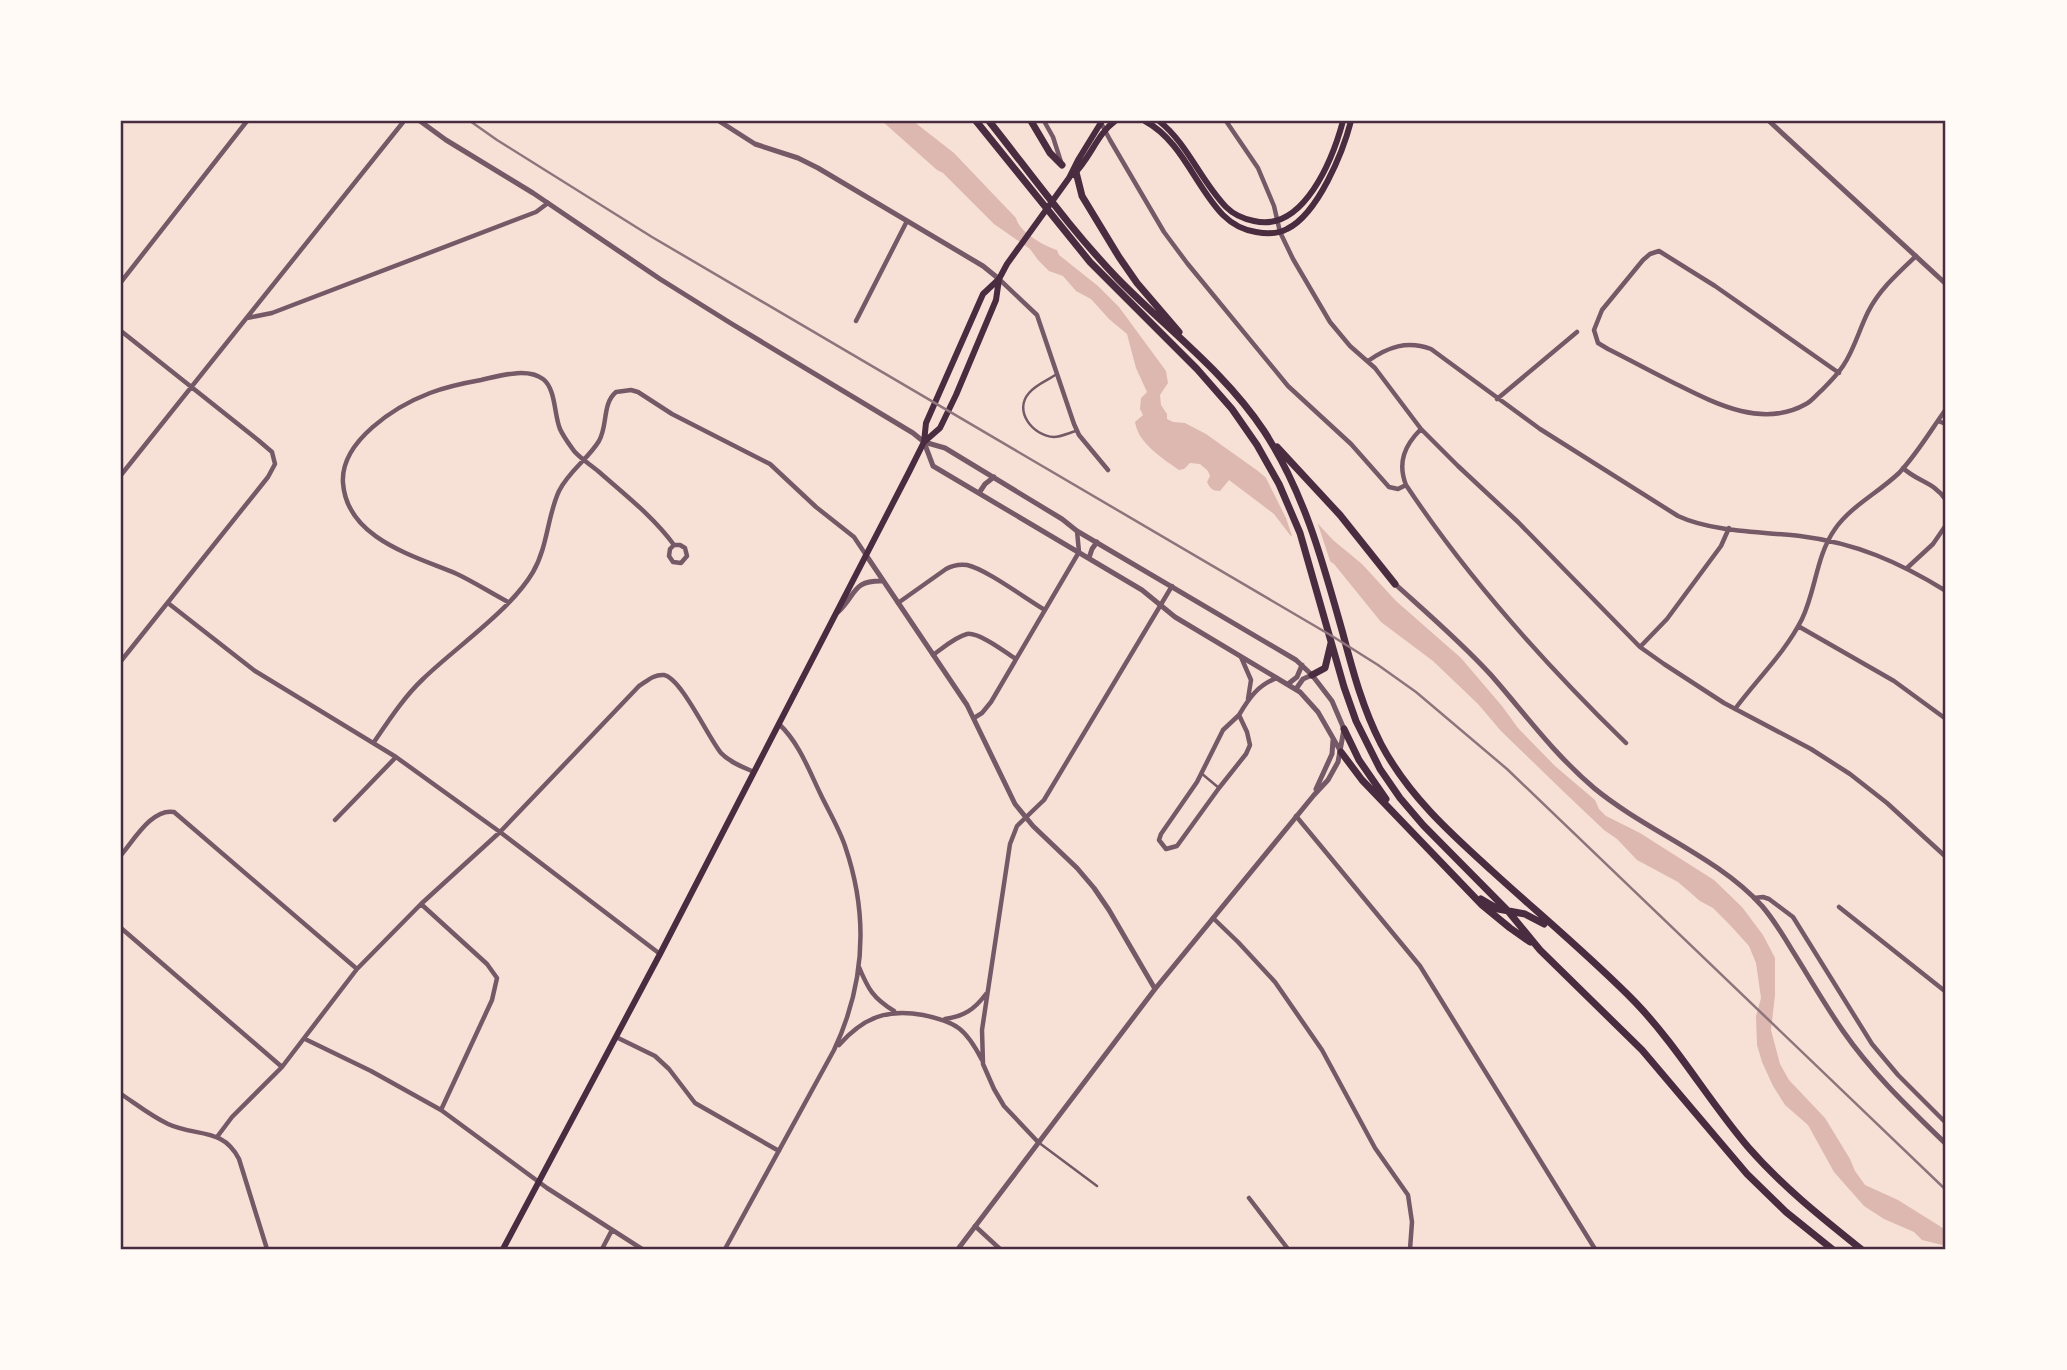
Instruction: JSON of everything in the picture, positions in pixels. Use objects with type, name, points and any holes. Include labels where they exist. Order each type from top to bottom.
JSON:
[{"type":"highway","points":[[976,121],[1090,262],[1203,376],[1238,417],[1262,452],[1297,524],[1332,649],[1356,721],[1390,784],[1423,825],[1507,911],[1540,950],[1642,1050],[1747,1174],[1786,1212],[1832,1249]]},
{"type":"highway","points":[[989,121],[1095,254],[1240,398],[1267,436],[1296,489],[1310,522],[1372,726],[1408,787],[1443,826],[1607,975],[1650,1019],[1725,1118],[1771,1171],[1810,1208],[1861,1249]]},
{"type":"highway","points":[[1031,121],[1050,153],[1062,164]]},
{"type":"highway","points":[[1072,175],[1082,197],[1119,257],[1190,347]]},
{"type":"highway","points":[[1267,436],[1340,515],[1395,584]]},
{"type":"highway","points":[[1312,675],[1325,668],[1332,649]]},
{"type":"highway","points":[[1344,729],[1359,760],[1392,809]]},
{"type":"highway","points":[[1341,752],[1356,773],[1493,915],[1540,950]]},
{"type":"highway","points":[[1472,892],[1492,906],[1525,914],[1557,931]]},
{"type":"main road","points":[[503,1249],[660,954],[924,442],[926,423],[983,294],[999,279],[1020,245],[1072,175],[1101,121]]},
{"type":"main road","points":[[1072,175],[1084,164],[1105,131],[1115,121]]},
{"type":"main road","points":[[1145,121],[1171,142],[1227,219],[1241,228],[1270,233],[1280,232],[1300,220],[1315,201],[1339,158],[1352,121]]},
{"type":"main road","points":[[1159,121],[1176,137],[1230,211],[1242,218],[1259,222],[1278,220],[1300,207],[1313,190],[1336,145],[1343,121]]},
{"type":"main road","points":[[924,442],[940,428],[956,395],[996,300],[999,279]]},
{"type":"street","points":[[121,282],[247,121]]},
{"type":"street","points":[[121,475],[404,121]]},
{"type":"street","points":[[420,121],[754,338],[909,430],[924,442],[945,448],[994,477],[1077,531],[1302,665],[1332,701],[1344,729],[1341,752],[1328,780],[1155,989],[958,1249]]},
{"type":"street","points":[[719,121],[755,144],[810,164],[983,266],[999,279],[1037,315],[1077,431],[1108,470]]},
{"type":"street","points":[[1044,121],[1062,164],[1072,175]]},
{"type":"street","points":[[1101,121],[1164,232],[1277,374],[1351,444],[1389,487],[1398,489],[1406,485]]},
{"type":"street","points":[[1226,121],[1258,169],[1280,232],[1329,322],[1377,370],[1422,429],[1458,466],[1518,522],[1640,647],[1735,709],[1811,749],[1850,774],[1887,803],[1946,857]]},
{"type":"street","points":[[1769,121],[1946,284]]},
{"type":"street","points":[[247,318],[272,313],[536,212],[548,203]]},
{"type":"street","points":[[856,321],[907,221]]},
{"type":"street","points":[[1839,373],[1715,286],[1659,251],[1643,260],[1602,310],[1594,330],[1598,343],[1715,404],[1760,415],[1789,410],[1807,404],[1839,373],[1879,294],[1916,256]]},
{"type":"street","points":[[121,331],[272,452],[275,464],[268,477],[121,661]]},
{"type":"street","points":[[1497,399],[1577,332]]},
{"type":"street","points":[[1368,361],[1391,347],[1423,346],[1440,355],[1540,429],[1667,511],[1689,522],[1828,540],[1874,553],[1907,568],[1946,591]]},
{"type":"street","points":[[508,602],[461,576],[405,554],[369,530],[353,512],[347,500],[343,483],[348,459],[357,443],[384,418],[430,393],[497,376],[524,373],[544,380],[549,387],[560,430],[577,454],[651,519],[674,545],[680,545],[687,551],[686,559],[681,563],[673,562],[668,556],[674,545]]},
{"type":"street","points":[[374,742],[414,688],[518,593],[534,570],[545,545],[561,487],[599,441],[606,421],[609,398],[622,390],[638,392],[672,414],[770,464],[854,537],[974,718],[1012,798],[1025,817],[1094,888],[1155,989]]},
{"type":"street","points":[[1735,709],[1779,656],[1798,626],[1828,540],[1834,530],[1848,514],[1903,468],[1946,409]]},
{"type":"street","points":[[1938,421],[1946,424]]},
{"type":"street","points":[[1422,429],[1411,440],[1403,455],[1402,471],[1406,485],[1489,597],[1549,665],[1626,743]]},
{"type":"street","points":[[924,442],[933,466],[1142,590],[1174,617],[1296,689],[1313,705],[1341,752]]},
{"type":"street","points":[[1903,468],[1933,485],[1946,500]]},
{"type":"street","points":[[979,493],[994,477]]},
{"type":"street","points":[[1907,568],[1933,544],[1946,525]]},
{"type":"street","points":[[1640,647],[1667,619],[1721,546],[1729,528]]},
{"type":"street","points":[[974,718],[991,702],[1079,552],[1077,531]]},
{"type":"street","points":[[1089,558],[1097,542]]},
{"type":"street","points":[[898,603],[946,569],[954,565],[964,565],[981,571],[1045,610]]},
{"type":"street","points":[[837,612],[861,583],[869,580],[883,581]]},
{"type":"street","points":[[1395,584],[1489,674],[1539,734],[1576,772],[1610,800],[1718,869],[1754,898],[1776,924],[1833,1016],[1867,1063],[1891,1091],[1946,1144]]},
{"type":"street","points":[[984,1064],[982,1030],[986,993],[1014,830],[1044,800],[1172,586]]},
{"type":"street","points":[[168,603],[255,671],[396,757],[660,954]]},
{"type":"street","points":[[1798,626],[1894,681],[1946,719]]},
{"type":"street","points":[[933,655],[961,637],[972,634],[1016,659]]},
{"type":"street","points":[[1240,656],[1251,680],[1248,699]]},
{"type":"street","points":[[1288,684],[1297,677],[1302,665]]},
{"type":"street","points":[[217,1137],[232,1117],[282,1067],[357,969],[421,904],[500,832],[639,686],[655,676],[663,675],[673,679],[723,755],[754,772]]},
{"type":"street","points":[[1296,689],[1303,679],[1312,675]]},
{"type":"street","points":[[1239,715],[1250,745],[1246,754],[1177,846],[1166,849],[1159,840],[1161,834],[1197,782],[1223,730],[1239,715],[1256,690],[1277,678]]},
{"type":"street","points":[[725,1249],[834,1050],[855,995],[859,966],[860,919],[853,874],[844,843],[796,742],[779,723]]},
{"type":"street","points":[[1314,795],[1332,754],[1333,737]]},
{"type":"street","points":[[335,820],[396,757]]},
{"type":"street","points":[[121,855],[153,818],[165,812],[174,812],[357,969]]},
{"type":"street","points":[[1296,816],[1420,966],[1595,1249]]},
{"type":"street","points":[[1754,898],[1769,899],[1793,917],[1872,1044],[1898,1075],[1946,1123]]},
{"type":"street","points":[[421,904],[487,964],[497,978],[492,1000],[441,1110]]},
{"type":"street","points":[[1839,907],[1946,992]]},
{"type":"street","points":[[1213,918],[1275,982],[1322,1050],[1375,1148],[1408,1195],[1412,1222],[1410,1249]]},
{"type":"street","points":[[121,928],[282,1067]]},
{"type":"street","points":[[859,966],[868,989],[875,998],[894,1012],[945,1020],[973,1010],[986,993]]},
{"type":"street","points":[[834,1050],[852,1031],[871,1020],[894,1012]]},
{"type":"street","points":[[945,1020],[968,1038],[984,1064],[1004,1107],[1038,1142]]},
{"type":"street","points":[[616,1037],[655,1056],[669,1069],[695,1103],[779,1151]]},
{"type":"street","points":[[305,1039],[371,1070],[441,1110],[539,1182],[642,1249]]},
{"type":"street","points":[[121,1094],[170,1125],[217,1137],[233,1147],[267,1249]]},
{"type":"street","points":[[1249,1198],[1288,1249]]},
{"type":"street","points":[[975,1226],[1000,1249]]},
{"type":"street","points":[[602,1249],[612,1230]]},
{"type":"lane","points":[[1057,374],[1028,394],[1022,410],[1024,416],[1040,432],[1051,437],[1077,431]]},
{"type":"lane","points":[[1201,773],[1219,788]]},
{"type":"lane","points":[[1038,1142],[1097,1186]]},
{"type":"shaded area","points":[[882,121],[913,121],[954,153],[1027,233],[1057,250],[1059,255],[1098,286],[1119,307],[1166,371],[1168,383],[1160,395],[1167,419],[1185,423],[1206,434],[1258,471],[1308,513],[1333,540],[1362,564],[1396,601],[1461,658],[1518,728],[1555,766],[1595,800],[1606,816],[1640,833],[1714,880],[1742,907],[1763,935],[1775,958],[1771,1030],[1780,1064],[1789,1080],[1825,1118],[1865,1185],[1898,1200],[1946,1230],[1946,1246],[1922,1240],[1914,1232],[1884,1219],[1864,1206],[1834,1172],[1808,1125],[1785,1105],[1773,1086],[1757,1045],[1756,1016],[1761,998],[1756,963],[1749,946],[1730,925],[1713,908],[1700,901],[1678,882],[1637,860],[1501,731],[1478,704],[1433,661],[1381,622],[1334,564],[1290,535],[1274,514],[1229,480],[1220,491],[1212,489],[1207,482],[1210,476],[1208,471],[1200,464],[1190,463],[1179,470],[1152,449],[1141,437],[1135,422],[1143,415],[1140,409],[1141,398],[1147,392],[1136,368],[1127,334],[1091,299],[1076,291],[1063,276],[1049,271],[1030,249],[994,224],[943,173]]},
{"type":"pier","points":[[1262,470],[1315,515],[1332,567],[1294,542],[1286,518]]},
{"type":"railway","points":[[470,121],[652,237],[1332,636],[1416,692],[1507,769],[1946,1190]]}]
